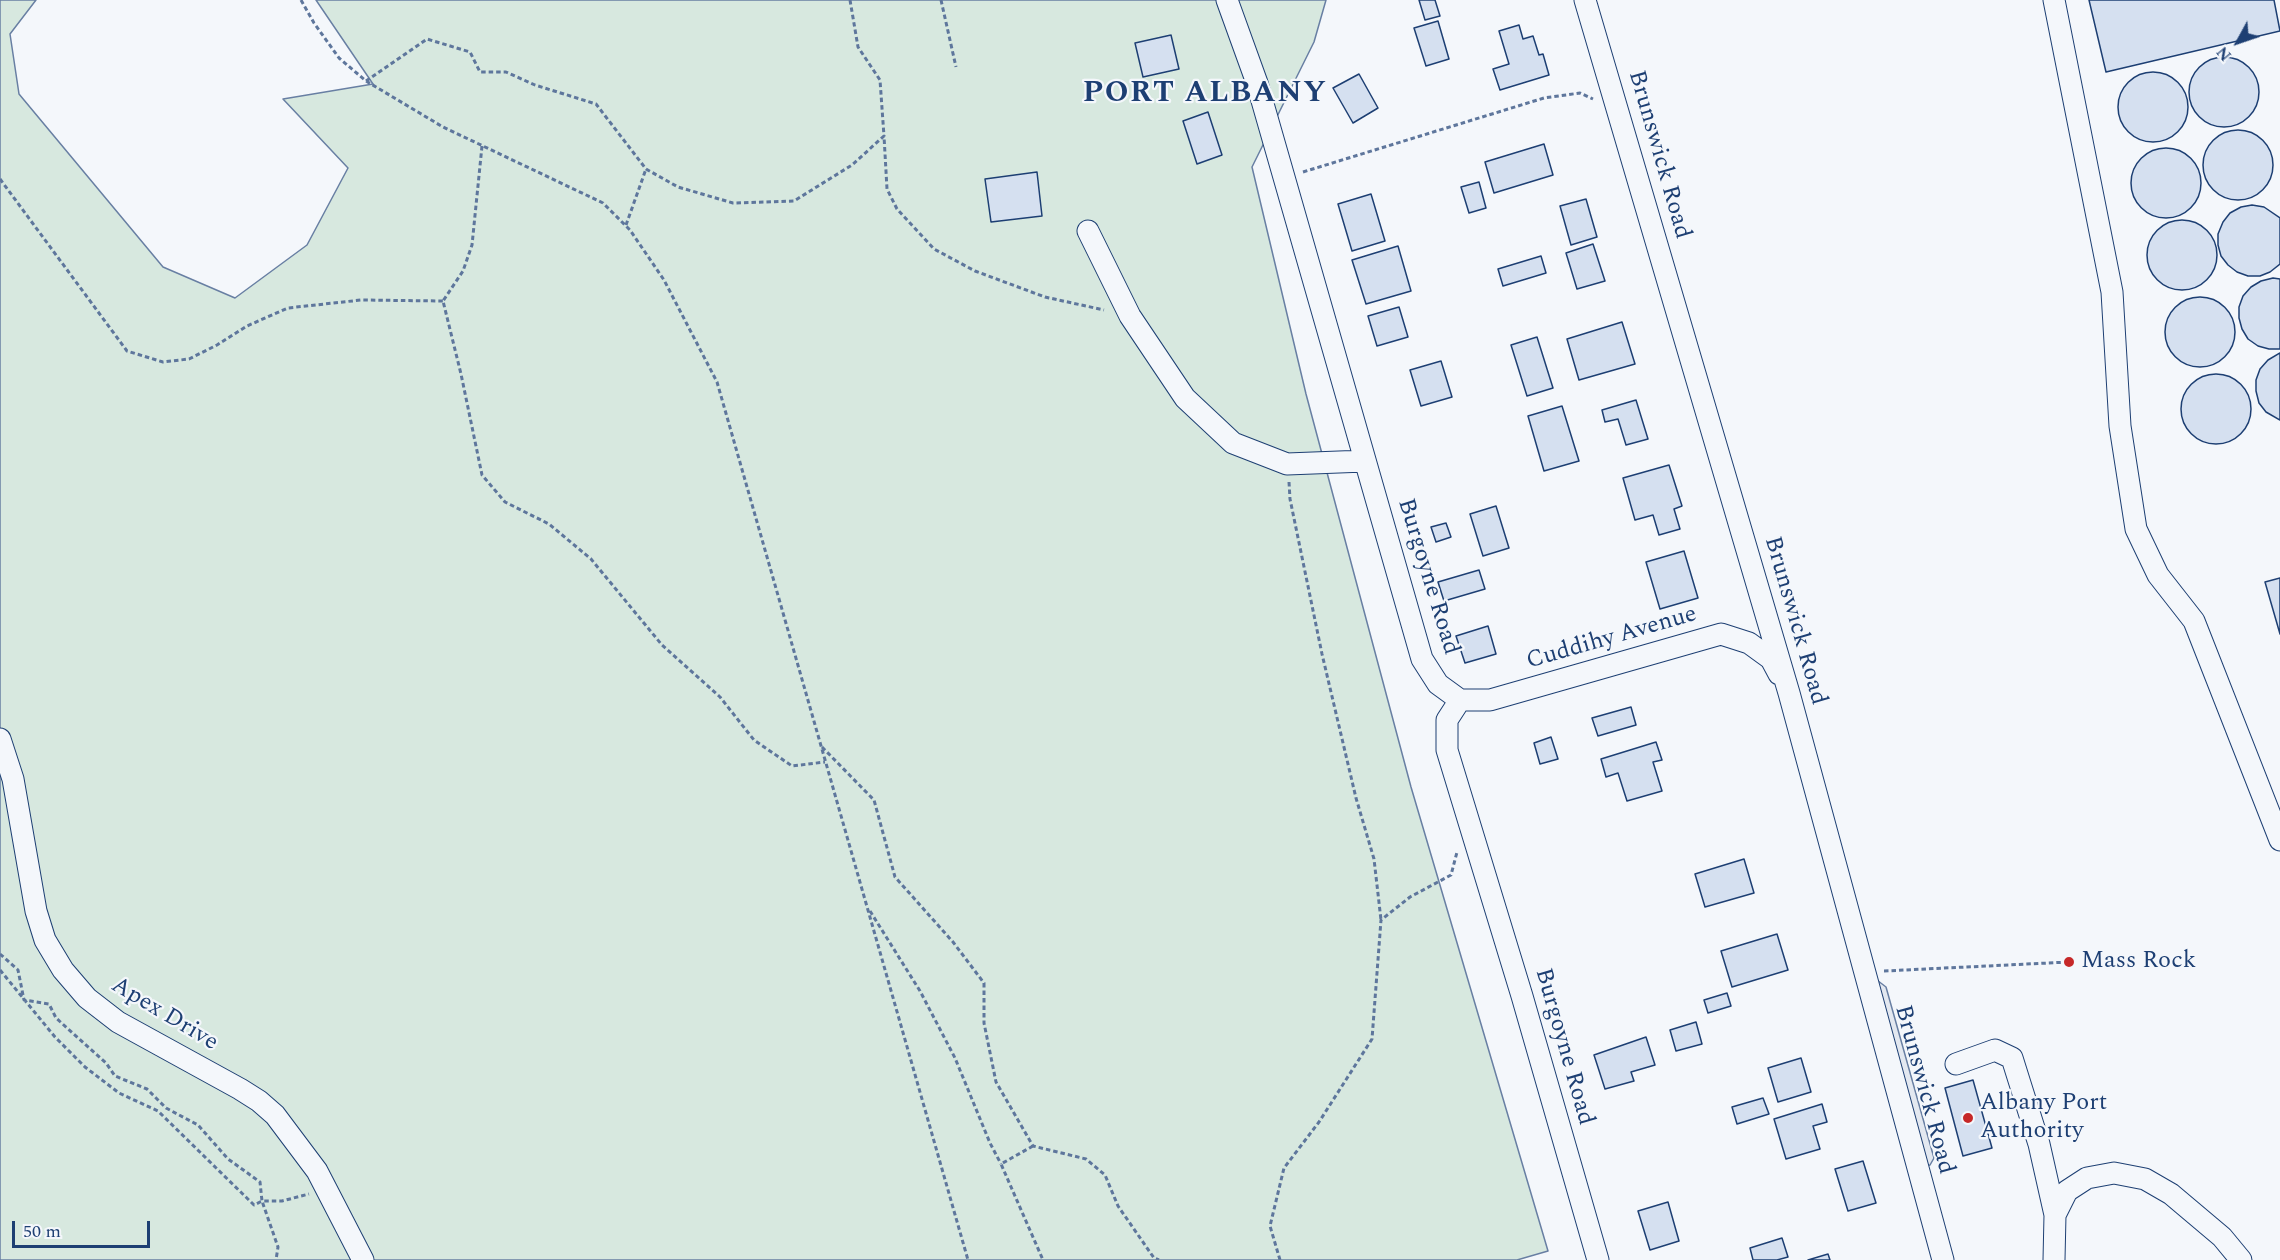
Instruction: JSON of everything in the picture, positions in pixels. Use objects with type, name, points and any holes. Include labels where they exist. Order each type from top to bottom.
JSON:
[{"type":"street","name":"Brunswick Road","points":[[1585,0],[1789,693],[1943,1260]]},
{"type":"street","points":[[2054,0],[2112,292],[2120,426],[2136,529],[2158,575],[2194,621],[2280,840]]},
{"type":"street","name":"Burgoyne Road","points":[[1227,1],[1257,83],[1422,659],[1438,684],[1460,700],[1448,720],[1447,750],[1519,984],[1598,1260]]},
{"type":"street","points":[[1088,231],[1130,316],[1185,398],[1233,443],[1287,464],[1365,461]]},
{"type":"street","name":"Cuddihy Avenue","points":[[1460,700],[1490,700],[1721,634],[1749,643],[1771,659],[1789,693]]},
{"type":"street","name":"Apex Drive","points":[[0,739],[12,778],[36,911],[45,940],[63,970],[87,998],[118,1022],[259,1101],[274,1115],[317,1171],[363,1260]]},
{"type":"street","points":[[1956,1064],[1995,1050],[2012,1058],[2039,1144],[2055,1215],[2054,1260]]},
{"type":"street","points":[[2055,1215],[2067,1191],[2087,1178],[2114,1173],[2145,1179],[2171,1194],[2222,1237],[2241,1260]]},
{"type":"path","points":[[301,0],[314,23],[339,57],[366,81],[443,127],[603,202],[626,225],[664,280],[717,382],[968,1260]]},
{"type":"path","points":[[850,0],[858,47],[879,80],[887,189],[897,209],[934,249],[975,271],[1045,297],[1130,316]]},
{"type":"path","points":[[940,0],[956,67]]},
{"type":"path","points":[[366,81],[428,39],[470,52],[480,72],[506,72],[596,104],[646,169],[678,187],[733,203],[794,201],[852,165],[884,136]]},
{"type":"path","points":[[1301,172],[1544,98],[1580,93],[1596,101]]},
{"type":"path","points":[[482,146],[472,245],[463,272],[443,301],[482,475],[505,502],[549,524],[591,559],[662,645],[720,697],[754,740],[792,766],[826,762]]},
{"type":"path","points":[[626,225],[646,169]]},
{"type":"path","points":[[0,179],[127,351],[163,362],[189,359],[218,345],[247,326],[288,308],[361,300],[443,301]]},
{"type":"path","points":[[1280,1260],[1269,1226],[1284,1168],[1319,1122],[1372,1039],[1381,920],[1374,859],[1356,798],[1322,654],[1290,498],[1287,464]]},
{"type":"path","points":[[821,746],[874,800],[895,876],[953,942],[984,983],[984,1023],[996,1082],[1033,1146]]},
{"type":"path","points":[[1381,920],[1410,897],[1450,875],[1458,848]]},
{"type":"path","points":[[867,906],[920,991],[955,1058],[1042,1260]]},
{"type":"path","points":[[0,954],[18,970],[24,1000]]},
{"type":"path","points":[[1876,972],[2069,962]]},
{"type":"path","points":[[0,970],[55,1037],[85,1067],[119,1094],[158,1111],[254,1205],[262,1201],[282,1201],[307,1195],[325,1187]]},
{"type":"path","points":[[24,1000],[49,1004],[56,1018],[106,1063],[115,1076],[147,1089],[166,1108],[198,1125],[228,1159],[260,1182],[262,1201],[278,1247],[276,1260]]},
{"type":"path","points":[[1001,1164],[1033,1146],[1086,1159],[1105,1175],[1118,1206],[1154,1258],[1159,1260]]},
{"type":"shaded area","points":[[0,0],[36,0],[10,34],[19,94],[163,267],[235,298],[307,245],[348,168],[283,99],[373,84],[316,0],[1326,0],[1314,42],[1252,167],[1306,394],[1411,787],[1548,1251],[1517,1260],[0,1260]]},
{"type":"shaded area","points":[[1873,977],[1886,987],[1934,1158],[1930,1165],[1926,1166]]},
{"type":"building","points":[[1419,0],[1435,0],[1440,16],[1425,20]]},
{"type":"building","points":[[2089,0],[2274,0],[2280,31],[2106,72]]},
{"type":"building","points":[[1438,21],[1449,59],[1426,66],[1414,28]]},
{"type":"building","points":[[1519,25],[1523,39],[1533,36],[1539,55],[1543,54],[1549,75],[1500,90],[1493,69],[1509,64],[1499,31]]},
{"type":"building","points":[[1171,35],[1179,69],[1143,77],[1135,43]]},
{"type":"building","points":[[2224,57],[2237,60],[2249,67],[2256,79],[2259,92],[2256,105],[2249,117],[2237,124],[2224,127],[2211,124],[2199,117],[2192,105],[2189,92],[2192,79],[2199,67],[2211,60]]},
{"type":"building","points":[[2153,72],[2166,75],[2178,82],[2185,94],[2188,107],[2185,120],[2178,132],[2166,139],[2153,142],[2140,139],[2128,132],[2121,120],[2118,107],[2121,94],[2128,82],[2140,75]]},
{"type":"building","points":[[1359,74],[1378,108],[1353,123],[1333,88]]},
{"type":"building","points":[[1208,112],[1222,155],[1197,164],[1183,121]]},
{"type":"building","points":[[2238,130],[2251,133],[2263,140],[2270,152],[2273,165],[2270,178],[2263,190],[2251,197],[2238,200],[2225,197],[2213,190],[2206,178],[2203,165],[2206,152],[2213,140],[2225,133]]},
{"type":"building","points":[[1544,144],[1553,175],[1494,193],[1485,162]]},
{"type":"building","points":[[2166,148],[2179,151],[2191,158],[2198,170],[2201,183],[2198,196],[2191,208],[2179,215],[2166,218],[2153,215],[2141,208],[2134,196],[2131,183],[2134,170],[2141,158],[2153,151]]},
{"type":"building","points":[[1037,172],[1042,216],[991,222],[985,179]]},
{"type":"building","points":[[1479,182],[1486,208],[1469,213],[1461,187]]},
{"type":"building","points":[[1371,194],[1385,241],[1352,251],[1338,204]]},
{"type":"building","points":[[1586,199],[1597,237],[1571,245],[1560,206]]},
{"type":"building","points":[[2252,205],[2264,207],[2280,218],[2280,264],[2260,276],[2248,276],[2237,272],[2221,256],[2218,245],[2218,234],[2230,213],[2241,207]]},
{"type":"building","points":[[2182,220],[2195,223],[2207,230],[2214,242],[2217,255],[2214,268],[2207,280],[2195,287],[2182,290],[2169,287],[2157,280],[2150,268],[2147,255],[2150,242],[2157,230],[2169,223]]},
{"type":"building","points":[[1593,244],[1605,281],[1577,289],[1566,253]]},
{"type":"building","points":[[1398,246],[1411,291],[1366,304],[1352,260]]},
{"type":"building","points":[[1541,256],[1546,273],[1503,286],[1498,269]]},
{"type":"building","points":[[2280,279],[2280,349],[2258,346],[2248,339],[2239,318],[2239,307],[2243,296],[2261,281]]},
{"type":"building","points":[[2200,297],[2213,300],[2225,307],[2232,319],[2235,332],[2232,345],[2225,357],[2213,364],[2200,367],[2187,364],[2175,357],[2168,345],[2165,332],[2168,319],[2175,307],[2187,300]]},
{"type":"building","points":[[1399,307],[1408,337],[1377,346],[1368,316]]},
{"type":"building","points":[[1622,322],[1635,364],[1579,380],[1567,339]]},
{"type":"building","points":[[1537,337],[1553,388],[1527,396],[1511,345]]},
{"type":"building","points":[[2280,353],[2280,420],[2266,412],[2259,403],[2256,380],[2260,369],[2268,360]]},
{"type":"building","points":[[1441,361],[1452,397],[1421,406],[1410,370]]},
{"type":"building","points":[[2216,374],[2229,377],[2241,384],[2248,396],[2251,409],[2248,422],[2241,434],[2229,441],[2216,444],[2203,441],[2191,434],[2184,422],[2181,409],[2184,396],[2191,384],[2203,377]]},
{"type":"building","points":[[1636,400],[1648,439],[1626,445],[1618,419],[1605,422],[1602,410]]},
{"type":"building","points":[[1562,406],[1579,461],[1544,471],[1528,416]]},
{"type":"building","points":[[1669,465],[1682,506],[1674,509],[1680,529],[1659,535],[1653,515],[1635,520],[1623,478]]},
{"type":"building","points":[[1496,506],[1509,548],[1483,556],[1470,514]]},
{"type":"building","points":[[1446,523],[1451,537],[1436,542],[1431,527]]},
{"type":"building","points":[[1684,551],[1698,598],[1660,609],[1646,562]]},
{"type":"building","points":[[1479,570],[1485,589],[1444,601],[1438,582]]},
{"type":"building","points":[[2280,578],[2280,634],[2265,582]]},
{"type":"building","points":[[1488,626],[1496,654],[1465,663],[1456,636]]},
{"type":"building","points":[[1631,707],[1636,725],[1598,736],[1592,718]]},
{"type":"building","points":[[1551,737],[1558,759],[1540,764],[1534,743]]},
{"type":"building","points":[[1656,742],[1662,760],[1653,762],[1662,791],[1627,801],[1618,773],[1606,777],[1601,759]]},
{"type":"building","points":[[1744,859],[1754,893],[1705,907],[1695,874]]},
{"type":"building","points":[[1777,934],[1788,970],[1732,987],[1721,951]]},
{"type":"building","points":[[1727,993],[1731,1006],[1708,1013],[1704,1000]]},
{"type":"building","points":[[1696,1022],[1702,1044],[1676,1051],[1670,1030]]},
{"type":"building","points":[[1646,1037],[1655,1065],[1631,1072],[1634,1081],[1605,1089],[1594,1055]]},
{"type":"building","points":[[1801,1058],[1811,1092],[1778,1102],[1768,1068]]},
{"type":"building","name":"Albany Port Authority","points":[[1973,1080],[1992,1148],[1963,1156],[1945,1088]]},
{"type":"building","points":[[1763,1098],[1769,1114],[1737,1124],[1732,1107]]},
{"type":"building","points":[[1822,1104],[1827,1122],[1813,1126],[1820,1149],[1786,1159],[1774,1119]]},
{"type":"building","points":[[1863,1161],[1876,1203],[1848,1211],[1835,1169]]},
{"type":"building","points":[[1668,1202],[1679,1241],[1650,1250],[1638,1211]]},
{"type":"building","points":[[1782,1238],[1788,1257],[1777,1260],[1753,1260],[1750,1248]]},
{"type":"building","points":[[1828,1254],[1830,1260],[1808,1260]]},
{"type":"place","name":"Mass Rock","points":[[2069,962]]},
{"type":"place","name":"Albany Port Authority","points":[[1968,1118]]},
{"type":"district","name":"PORT ALBANY","points":[[1205,95]]}]
